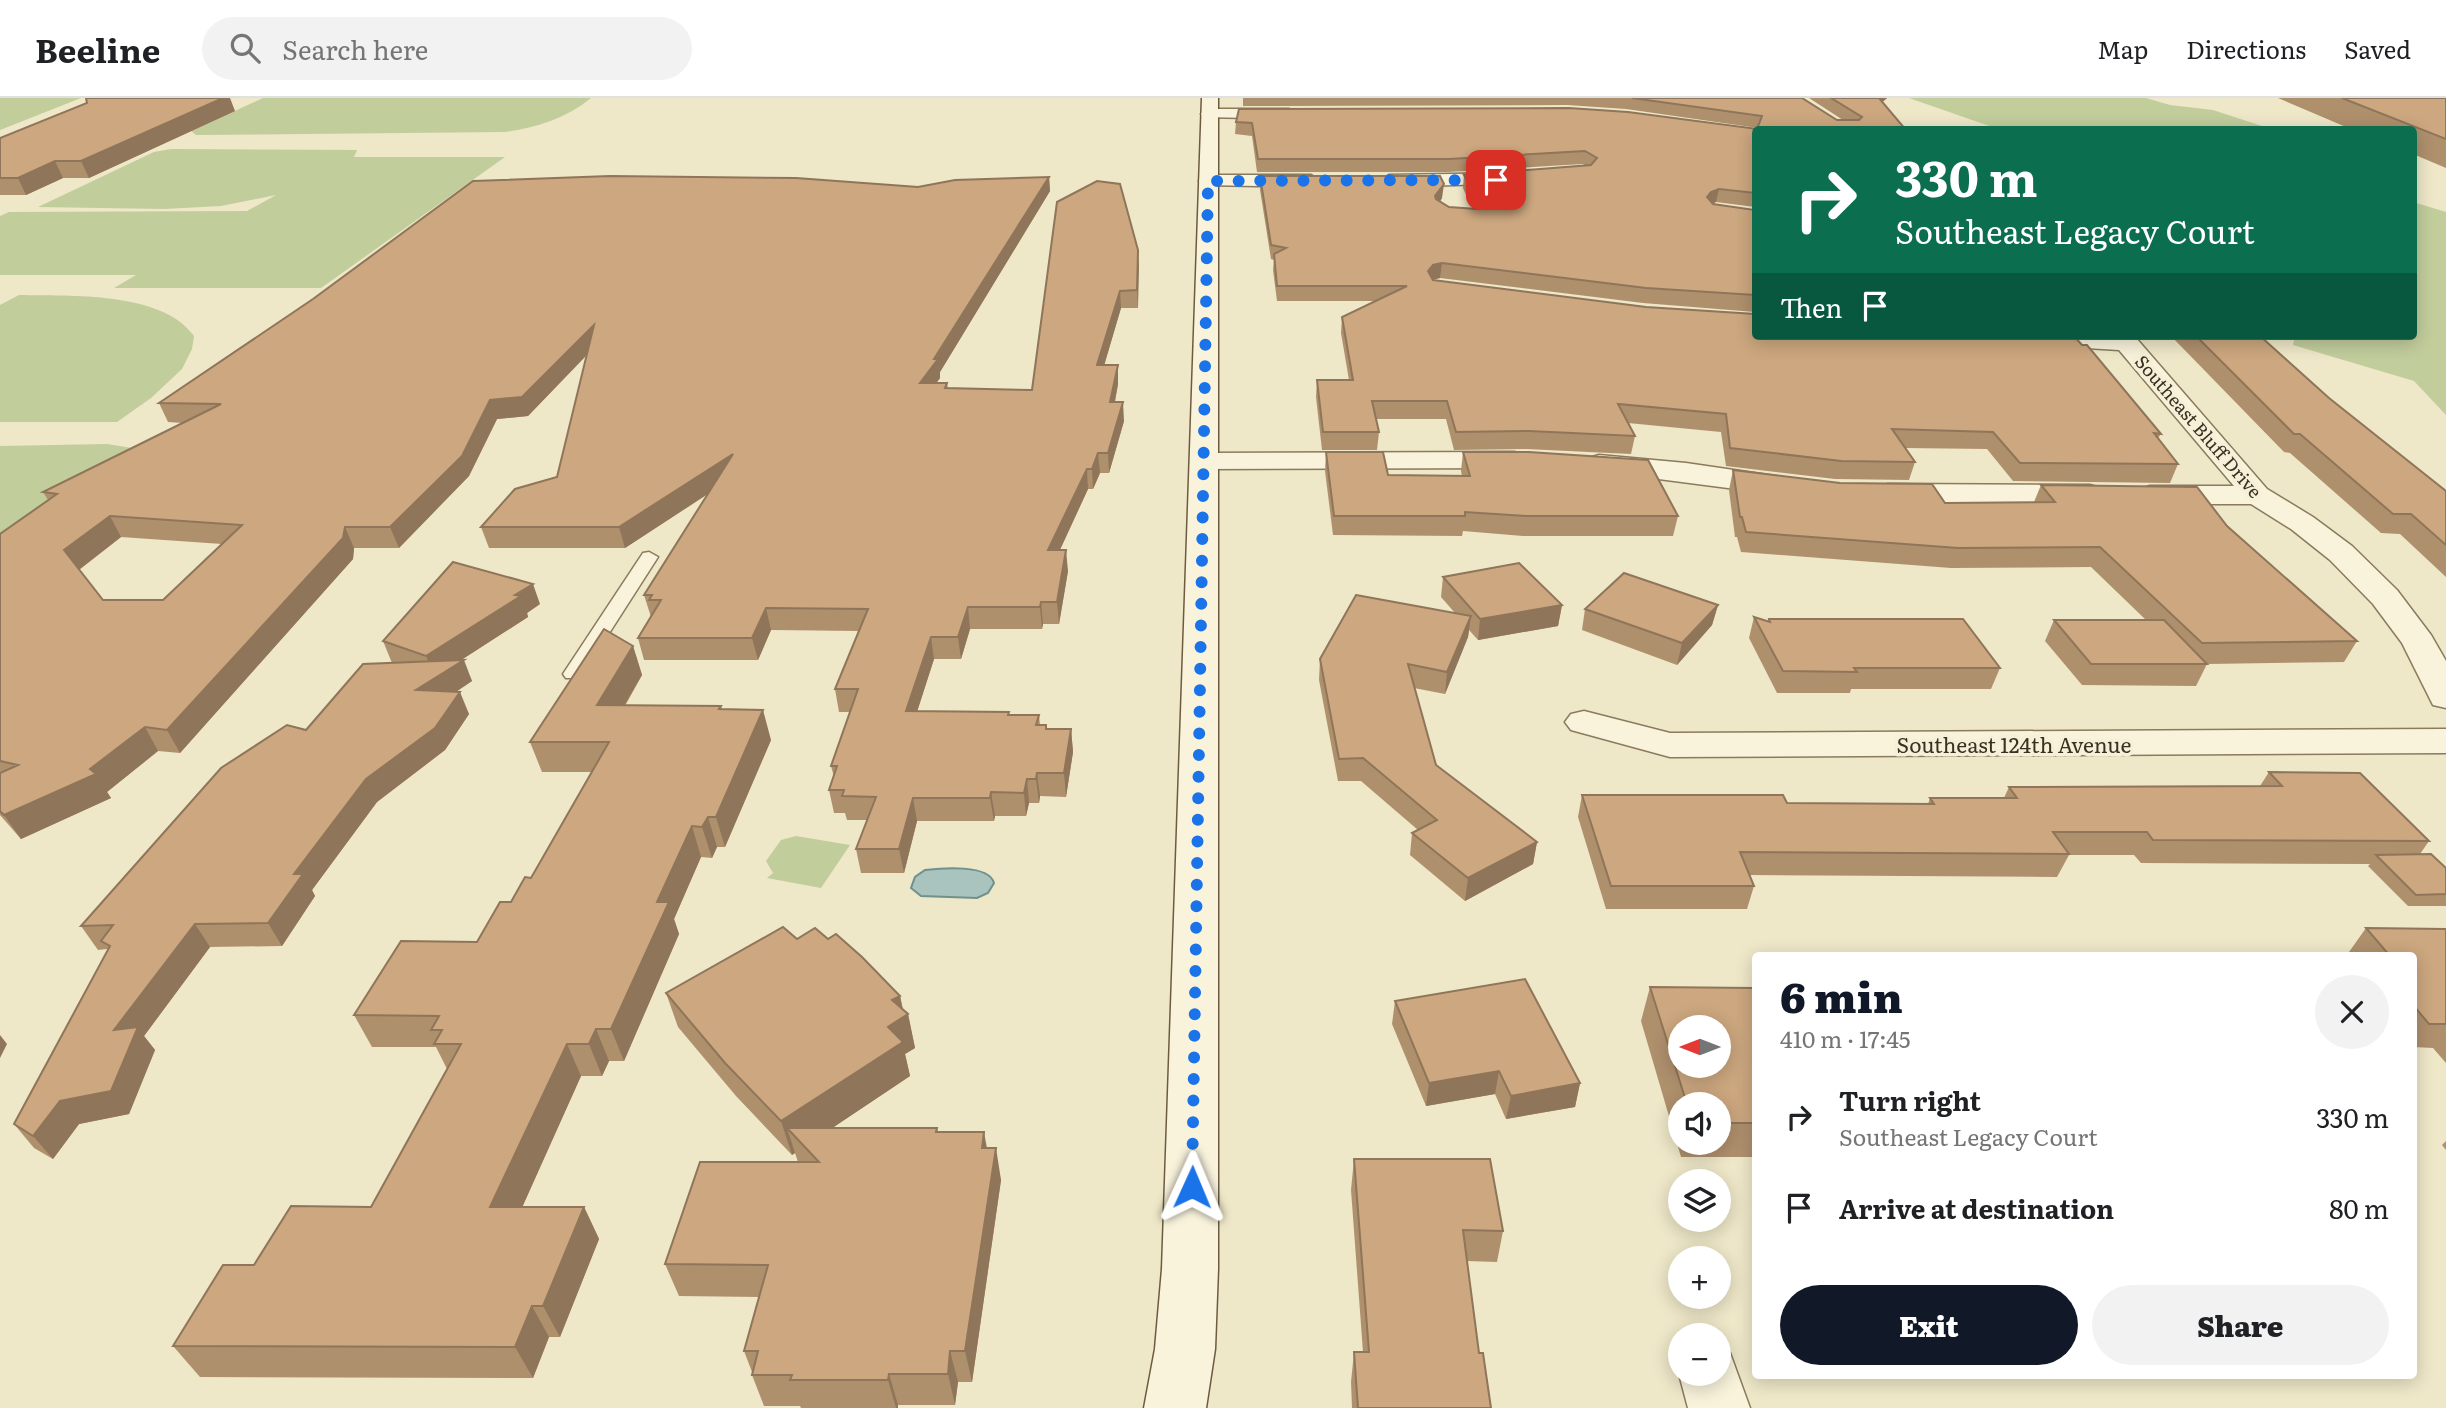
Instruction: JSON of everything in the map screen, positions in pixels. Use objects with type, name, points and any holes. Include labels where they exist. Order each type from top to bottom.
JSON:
[{"type":"street","points":[[1175,1408],[1185,1349],[1190,1269],[1209,106],[1304,114]]},
{"type":"street","points":[[1368,181],[1535,177]]},
{"type":"street","points":[[1208,181],[1329,181]]},
{"type":"street","points":[[1448,181],[1457,203]]},
{"type":"street","name":"Southeast Bluff Drive","points":[[2123,340],[2256,495],[2302,523],[2342,553],[2385,597],[2418,642],[2446,697]]},
{"type":"street","points":[[1204,461],[1538,461]]},
{"type":"street","points":[[1575,463],[1686,471],[1810,488]]},
{"type":"street","points":[[1861,492],[2256,495]]},
{"type":"street","name":"Southeast 124th Avenue","points":[[1584,722],[1670,745],[2446,741]]},
{"type":"street","points":[[1713,1386],[1719,1408]]},
{"type":"lane","points":[[573,674],[649,558]]},
{"type":"green space","points":[[0,98],[81,98],[0,130]]},
{"type":"green space","points":[[263,98],[591,98],[549,121],[503,132],[196,135],[191,131]]},
{"type":"green space","points":[[1909,98],[2146,98],[2170,105],[2213,110],[2262,126],[1989,126]]},
{"type":"green space","points":[[171,149],[357,150],[354,157],[505,157],[321,288],[114,288],[136,275],[0,275],[0,216],[9,212],[247,211],[276,195],[221,206],[164,209],[38,207],[154,152]]},
{"type":"green space","points":[[2417,203],[2446,212],[2446,415],[2414,381],[2293,345],[2294,340],[2417,340]]},
{"type":"green space","points":[[19,295],[88,297],[138,304],[179,321],[194,336],[192,349],[182,369],[151,398],[117,422],[0,422],[0,305]]},
{"type":"green space","points":[[107,444],[132,448],[0,541],[0,446]]},
{"type":"green space","points":[[796,836],[850,845],[821,888],[767,878],[773,873],[766,861],[781,840]]},
{"type":"water","points":[[925,870],[974,870],[984,873],[994,883],[988,893],[977,898],[921,896],[911,888],[915,877]]},
{"type":"building","points":[[86,98],[223,98],[81,161],[55,161],[18,178],[0,178],[0,138],[87,103]]},
{"type":"building","points":[[1632,98],[1802,98],[1837,120],[1859,120],[1862,117],[1831,98],[1879,98],[1903,126],[1758,126],[1762,116]]},
{"type":"building","points":[[2342,98],[2446,98],[2446,139]]},
{"type":"building","points":[[1569,108],[1628,112],[1752,128],[1752,193],[1719,189],[1707,197],[1713,204],[1752,210],[1752,295],[1646,288],[1442,263],[1433,265],[1428,271],[1433,280],[1646,307],[1752,314],[1752,340],[2078,340],[2082,345],[2087,345],[2161,434],[2154,433],[2178,464],[2020,463],[1993,432],[1892,429],[1915,462],[1841,461],[1730,448],[1726,414],[1618,404],[1635,436],[1529,431],[1456,432],[1447,401],[1372,401],[1379,432],[1323,432],[1317,380],[1353,380],[1342,317],[1407,286],[1277,286],[1274,254],[1286,248],[1271,245],[1260,176],[1440,176],[1444,184],[1435,196],[1436,199],[1449,207],[1477,209],[1494,205],[1501,196],[1468,183],[1464,175],[1591,165],[1597,158],[1585,151],[1449,159],[1258,159],[1252,123],[1236,122],[1239,109]]},
{"type":"building","points":[[610,176],[796,178],[918,187],[955,180],[1049,177],[934,359],[938,359],[920,383],[947,383],[945,388],[1032,390],[1057,202],[1097,181],[1120,184],[1138,250],[1137,290],[1120,291],[1097,365],[1118,365],[1110,402],[1123,402],[1108,453],[1098,453],[1092,469],[1087,469],[1048,550],[1066,550],[1057,602],[1041,602],[1040,607],[968,607],[958,637],[931,637],[906,711],[1039,715],[1036,725],[1046,725],[1046,729],[1071,729],[1064,773],[1037,773],[1036,779],[1027,779],[1024,793],[991,792],[990,798],[913,798],[899,849],[856,849],[876,797],[842,796],[844,790],[829,790],[837,766],[831,766],[858,689],[835,689],[868,609],[766,608],[752,638],[638,638],[661,600],[649,600],[652,595],[644,595],[733,454],[619,527],[481,527],[515,489],[557,477],[594,325],[522,397],[490,400],[462,456],[390,527],[345,527],[343,538],[167,730],[145,727],[90,769],[96,774],[4,815],[0,811],[0,773],[18,765],[0,761],[0,534],[57,494],[43,492],[221,404],[159,403],[313,299],[473,181]],"holes":[[[110,516],[242,525],[163,600],[103,600],[64,550]]]},
{"type":"building","points":[[2200,340],[2264,340],[2329,398],[2446,491],[2446,545],[2411,514],[2393,514],[2300,434],[2294,434]]},
{"type":"building","points":[[1326,452],[1383,452],[1388,475],[1470,476],[1463,452],[1529,452],[1648,460],[1678,516],[1526,516],[1465,512],[1465,516],[1334,516]]},
{"type":"building","points":[[1733,470],[1840,483],[1932,484],[1945,503],[2055,502],[2041,485],[2197,487],[2227,526],[2357,641],[2202,643],[2100,547],[1958,548],[1746,532],[1740,517]]},
{"type":"building","points":[[453,562],[533,584],[515,595],[521,596],[426,656],[383,641]]},
{"type":"building","points":[[1519,563],[1562,605],[1480,619],[1443,577]]},
{"type":"building","points":[[1624,573],[1718,605],[1682,643],[1585,609]]},
{"type":"building","points":[[1356,595],[1471,616],[1447,672],[1408,664],[1436,765],[1537,842],[1468,878],[1412,833],[1437,820],[1363,758],[1339,759],[1320,659]]},
{"type":"building","points":[[1754,617],[1770,622],[1769,619],[1963,619],[2000,668],[1783,671]]},
{"type":"building","points":[[2054,620],[2164,620],[2207,664],[2091,664]]},
{"type":"building","points":[[604,629],[633,646],[597,705],[721,706],[719,709],[763,710],[716,817],[708,817],[702,827],[692,826],[657,902],[669,902],[611,1029],[596,1029],[589,1044],[567,1044],[490,1207],[584,1207],[543,1306],[532,1306],[515,1347],[173,1346],[223,1265],[254,1265],[291,1206],[371,1207],[461,1044],[434,1044],[442,1030],[431,1030],[439,1016],[354,1015],[401,941],[477,942],[500,902],[511,902],[525,877],[531,878],[609,742],[530,742]]},
{"type":"building","points":[[464,660],[416,690],[460,692],[435,728],[366,779],[294,874],[303,874],[268,923],[195,924],[114,1030],[138,1027],[111,1091],[60,1101],[33,1136],[14,1124],[110,946],[101,941],[113,925],[81,926],[221,768],[287,725],[306,730],[363,664]]},
{"type":"building","points":[[2269,772],[2360,773],[2429,841],[2153,840],[2147,832],[2053,832],[2069,854],[1740,852],[1754,886],[1611,886],[1582,795],[1783,795],[1787,803],[1934,804],[1930,798],[2017,798],[2009,787],[2282,786]]},
{"type":"building","points":[[2431,854],[2446,868],[2446,894],[2416,895],[2376,855]]},
{"type":"building","points":[[783,927],[797,939],[815,928],[828,939],[836,934],[900,996],[892,1000],[908,1014],[888,1027],[903,1042],[781,1121],[725,1063],[666,993]]},
{"type":"building","points":[[2366,928],[2446,929],[2446,1024],[2429,1024],[2417,1010],[2417,952],[2387,952]]},
{"type":"building","points":[[1525,979],[1580,1083],[1511,1096],[1499,1071],[1429,1083],[1395,1001]]},
{"type":"building","points":[[1650,987],[1752,988],[1752,1123],[1731,1123],[1731,1092],[1683,1092],[1679,1078],[1731,1078],[1731,1015],[1668,1015],[1668,1044]]},
{"type":"building","points":[[787,1128],[937,1128],[936,1132],[984,1132],[982,1148],[996,1148],[965,1351],[950,1351],[948,1374],[889,1374],[888,1380],[790,1380],[792,1375],[752,1375],[758,1351],[744,1351],[768,1265],[665,1264],[700,1162],[819,1162]]},
{"type":"building","points":[[1354,1159],[1490,1159],[1503,1231],[1463,1230],[1479,1353],[1483,1353],[1491,1408],[1358,1408],[1354,1352],[1369,1352]]},
{"type":"route","points":[[1192,1187],[1208,181],[1496,180]]}]
